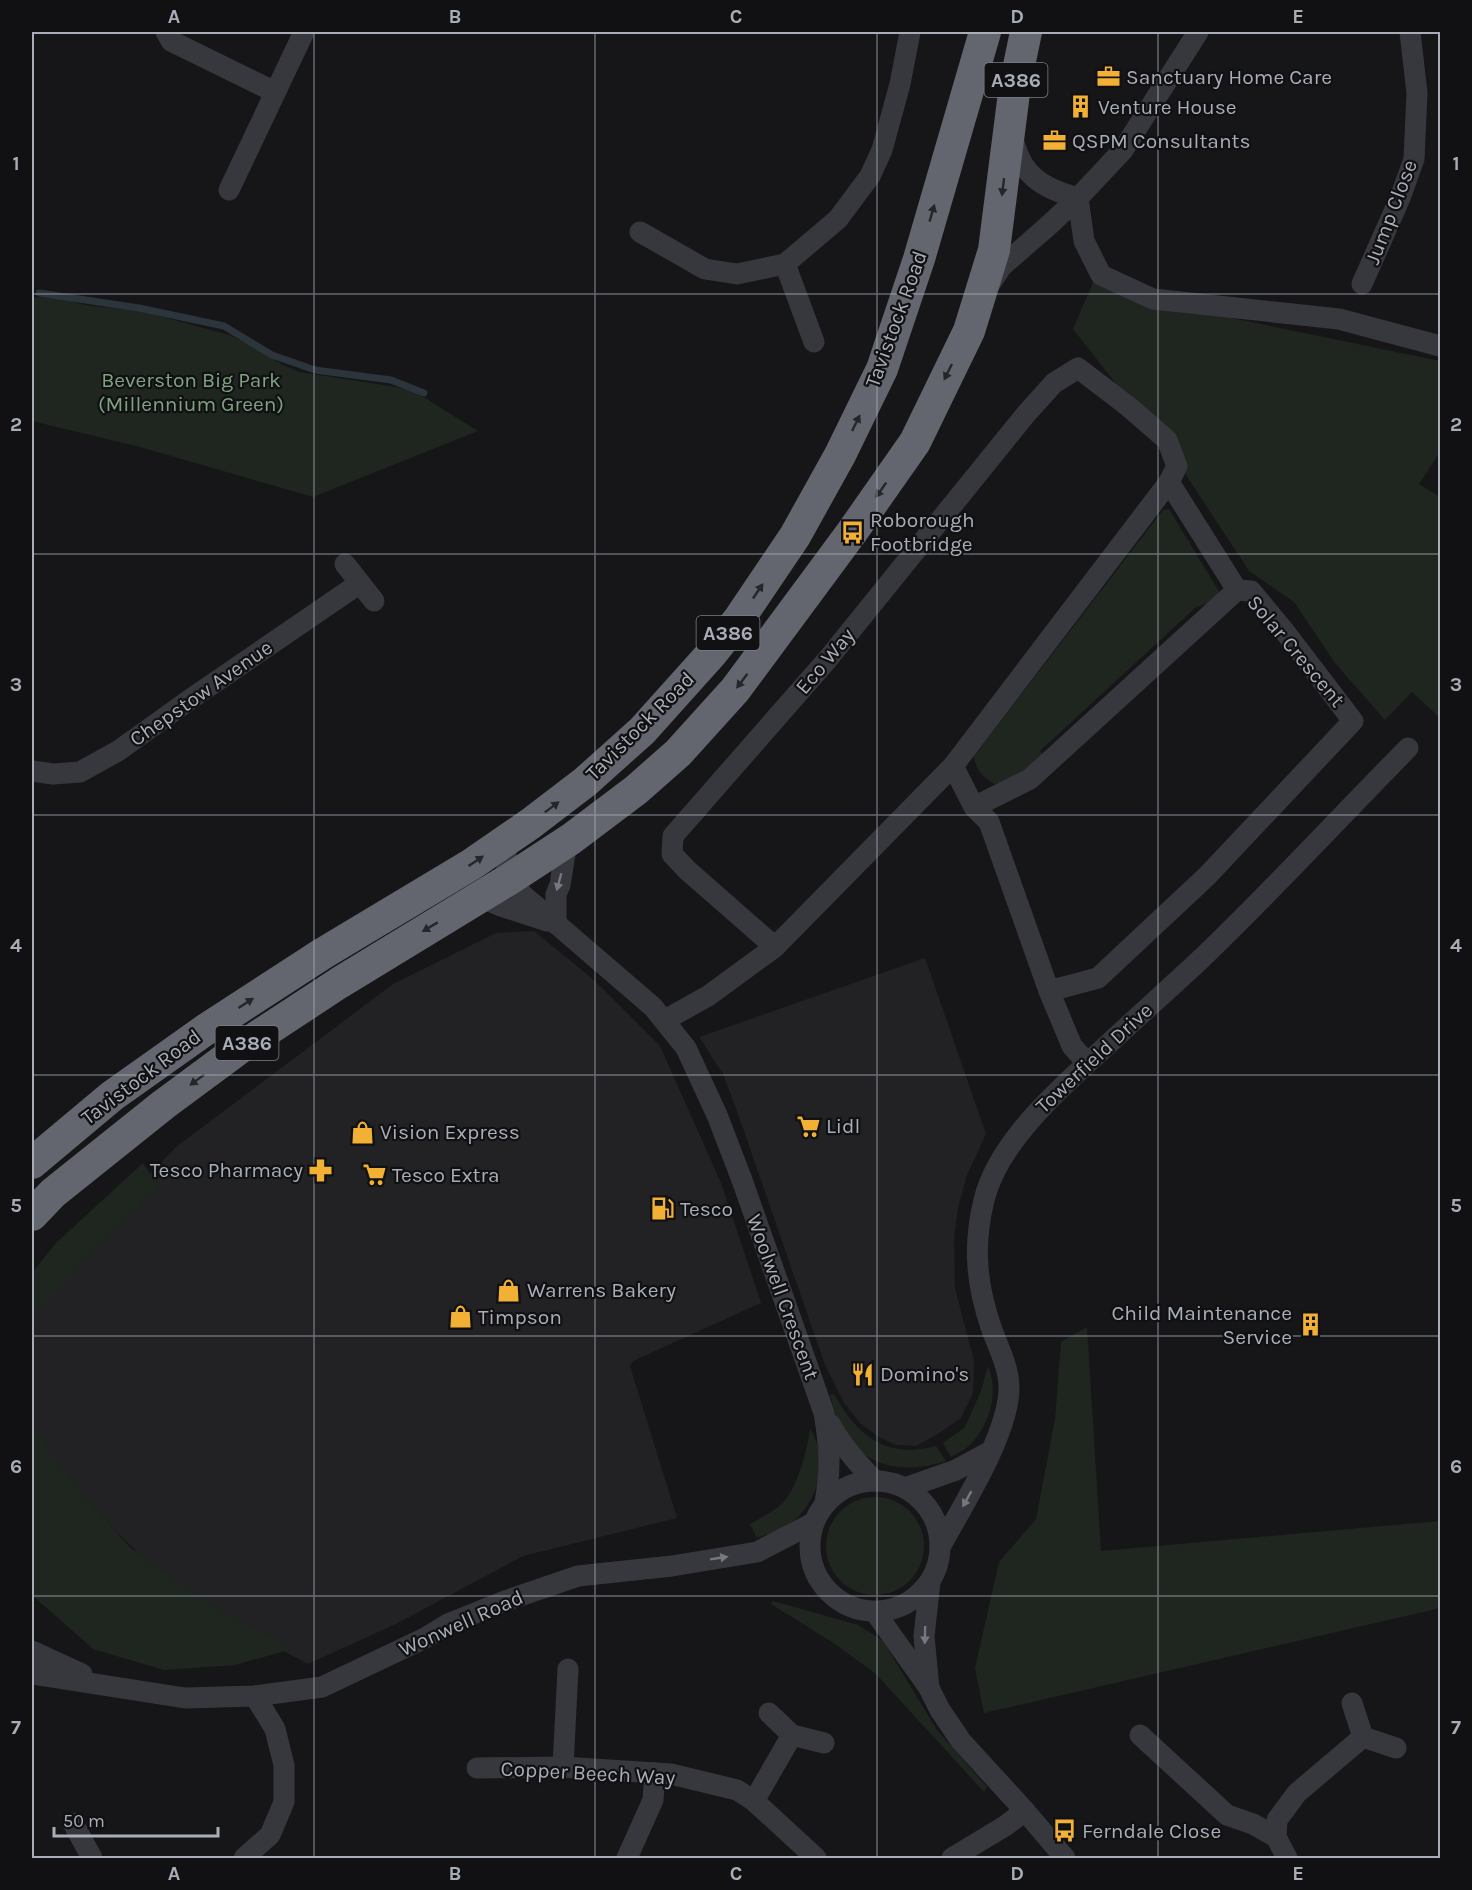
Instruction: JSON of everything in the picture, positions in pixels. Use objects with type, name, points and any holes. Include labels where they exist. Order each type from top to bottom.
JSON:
[{"type":"highway","name":"Tavistock Road","points":[[32,1163],[112,1096],[205,1030],[322,954],[505,842],[585,782],[642,731],[696,671],[739,619],[795,536],[840,455],[882,369],[919,259],[985,32]]},
{"type":"highway","name":"Tavistock Road","points":[[32,1215],[53,1193],[163,1105],[240,1048],[339,983],[508,880],[567,841],[636,790],[678,753],[735,690],[852,532],[915,442],[969,331],[994,250],[1015,85],[1026,32]]},
{"type":"street","points":[[166,32],[171,40],[275,92]]},
{"type":"street","points":[[229,190],[304,32]]},
{"type":"street","points":[[640,232],[705,269],[737,274],[785,264],[838,219],[870,176],[882,150],[900,84],[910,32]]},
{"type":"street","name":"Tavistock Road","points":[[977,304],[1002,266],[1078,198],[1123,150],[1198,32]]},
{"type":"street","name":"Jump Close","points":[[1362,284],[1400,198],[1414,159],[1417,93],[1410,32]]},
{"type":"street","name":"Tavistock Road","points":[[1009,128],[1024,166],[1039,182],[1058,192],[1078,198]]},
{"type":"street","points":[[1078,198],[1084,241],[1101,275],[1153,299],[1339,319],[1440,346]]},
{"type":"street","points":[[785,264],[814,342]]},
{"type":"street","name":"Eco Way","points":[[775,947],[687,870],[672,854],[673,836],[826,660],[1026,414],[1054,383],[1078,368],[1167,440],[1173,474]]},
{"type":"street","points":[[665,1020],[708,996],[775,947],[953,765],[1173,474],[1237,590]]},
{"type":"street","points":[[345,564],[374,601]]},
{"type":"street","name":"Chepstow Avenue","points":[[32,771],[53,774],[80,772],[118,752],[192,698],[360,583]]},
{"type":"street","name":"Solar Crescent","points":[[974,807],[1030,779],[1237,590],[1251,591],[1353,720],[1207,876],[1098,978],[1049,991]]},
{"type":"street","name":"Towerfield Drive","points":[[940,1547],[974,1486],[1006,1412],[1009,1388],[1005,1362],[982,1302],[977,1270],[977,1241],[984,1198],[999,1163],[1030,1119],[1087,1063],[1202,958],[1408,748]]},
{"type":"street","points":[[953,765],[974,807],[989,822],[1049,991],[1072,1046],[1087,1063]]},
{"type":"street","points":[[556,924],[556,894],[560,885],[567,841]]},
{"type":"street","points":[[505,842],[508,880],[556,924]]},
{"type":"street","name":"Woolwell Crescent","points":[[480,897],[556,924],[653,1007],[686,1048],[717,1115],[742,1180],[824,1413],[830,1447],[825,1503]]},
{"type":"street","name":"Woolwell Crescent","points":[[824,1413],[842,1444],[875,1481]]},
{"type":"street","points":[[905,1488],[956,1470],[991,1450]]},
{"type":"street","points":[[875,1481],[890,1482],[920,1498],[931,1513],[938,1529],[940,1547],[938,1565],[930,1582],[920,1594],[906,1604],[891,1610],[874,1612],[855,1610],[837,1601],[817,1580],[808,1551],[813,1523],[825,1503],[844,1488],[859,1482],[875,1481]]},
{"type":"street","name":"Wonwell Road","points":[[32,1674],[185,1698],[255,1696],[322,1688],[425,1638],[448,1624],[504,1601],[578,1576],[672,1566],[757,1552],[813,1523]]},
{"type":"street","points":[[929,1688],[924,1636],[930,1582]]},
{"type":"street","points":[[874,1612],[929,1688],[940,1710],[961,1741],[1025,1810],[1065,1858]]},
{"type":"street","name":"Wonwell Road","points":[[32,1651],[107,1686]]},
{"type":"street","points":[[563,1767],[568,1669]]},
{"type":"street","points":[[244,1858],[270,1835],[284,1802],[284,1765],[275,1729],[255,1696]]},
{"type":"street","points":[[1352,1703],[1363,1737]]},
{"type":"street","points":[[769,1713],[792,1735],[824,1743]]},
{"type":"street","points":[[754,1801],[792,1735]]},
{"type":"street","points":[[1140,1735],[1227,1815],[1253,1824],[1276,1837]]},
{"type":"street","points":[[1363,1737],[1396,1748]]},
{"type":"street","points":[[1287,1858],[1276,1837],[1277,1820],[1297,1793],[1363,1737]]},
{"type":"street","name":"Copper Beech Way","points":[[477,1768],[563,1767],[671,1774],[737,1790],[754,1801],[816,1858]]},
{"type":"street","points":[[627,1858],[653,1800],[655,1773]]},
{"type":"street","points":[[952,1858],[1005,1826],[1025,1810]]},
{"type":"street","points":[[73,1823],[92,1858]]},
{"type":"shaded area","points":[[534,931],[595,981],[660,1046],[721,1183],[761,1303],[633,1361],[630,1366],[677,1518],[523,1556],[396,1624],[308,1664],[183,1598],[65,1480],[32,1434],[32,1300],[49,1278],[176,1147],[393,984],[496,933]]},
{"type":"shaded area","points":[[925,958],[986,1134],[967,1175],[958,1208],[954,1238],[955,1288],[974,1361],[973,1393],[961,1418],[916,1446],[896,1445],[879,1437],[861,1424],[844,1403],[825,1365],[723,1074],[699,1037]]},
{"type":"green space","points":[[1095,278],[1125,296],[1440,361],[1440,452],[1419,484],[1440,497],[1440,718],[1412,692],[1385,720],[1335,663],[1294,602],[1249,571],[1178,463],[1073,329]]},
{"type":"green space","name":"Beverston Big Park (Millennium Green)","points":[[32,297],[58,298],[85,305],[141,311],[229,335],[299,372],[412,391],[478,431],[313,497],[140,447],[32,421]]},
{"type":"green space","points":[[1169,509],[1220,593],[1207,604],[1196,607],[1040,751],[1044,756],[1010,782],[994,784],[980,772],[974,756],[1163,510]]},
{"type":"green space","points":[[143,1163],[158,1186],[32,1318],[32,1273],[56,1243]]},
{"type":"green space","points":[[1087,1327],[1101,1551],[1440,1521],[1440,1608],[984,1713],[975,1668],[999,1562],[1036,1519],[1055,1419],[1061,1342]]},
{"type":"green space","points":[[988,1366],[993,1386],[988,1417],[971,1444],[951,1457],[943,1443],[965,1427],[981,1391]]},
{"type":"green space","points":[[834,1394],[853,1422],[875,1441],[888,1447],[902,1449],[936,1446],[946,1461],[917,1467],[902,1467],[875,1461],[863,1454],[852,1444],[840,1427],[830,1395]]},
{"type":"green space","points":[[32,1426],[86,1499],[131,1548],[199,1597],[292,1649],[235,1665],[164,1670],[93,1649],[32,1595]]},
{"type":"green space","points":[[810,1429],[816,1440],[820,1464],[816,1488],[811,1500],[804,1511],[787,1526],[757,1538],[750,1524],[769,1514],[790,1493],[802,1466]]},
{"type":"green space","points":[[875,1497],[894,1501],[910,1511],[920,1527],[924,1546],[920,1565],[910,1581],[894,1591],[875,1595],[856,1591],[840,1581],[830,1565],[826,1546],[830,1527],[840,1511],[856,1501]]},
{"type":"green space","points":[[773,1601],[858,1625],[883,1641],[937,1730],[987,1787],[984,1792],[876,1674],[835,1644],[771,1604]]},
{"type":"waterway","points":[[39,293],[139,308],[224,326],[272,355],[315,370],[391,380],[424,393]]},
{"type":"place","name":"Sanctuary Home Care","points":[[1108,77]]},
{"type":"place","name":"Venture House","points":[[1080,107]]},
{"type":"place","name":"QSPM Consultants","points":[[1054,141]]},
{"type":"place","name":"Roborough Footbridge","points":[[852,532]]},
{"type":"place","name":"Lidl","points":[[808,1126]]},
{"type":"place","name":"Vision Express","points":[[362,1132]]},
{"type":"place","name":"Tesco Pharmacy","points":[[321,1170]]},
{"type":"place","name":"Tesco Extra","points":[[374,1175]]},
{"type":"place","name":"Tesco","points":[[662,1209]]},
{"type":"place","name":"Warrens Bakery","points":[[509,1290]]},
{"type":"place","name":"Timpson","points":[[460,1317]]},
{"type":"place","name":"Child Maintenance Service","points":[[1310,1325]]},
{"type":"place","name":"Domino's","points":[[862,1374]]},
{"type":"place","name":"Ferndale Close","points":[[1064,1831]]}]
